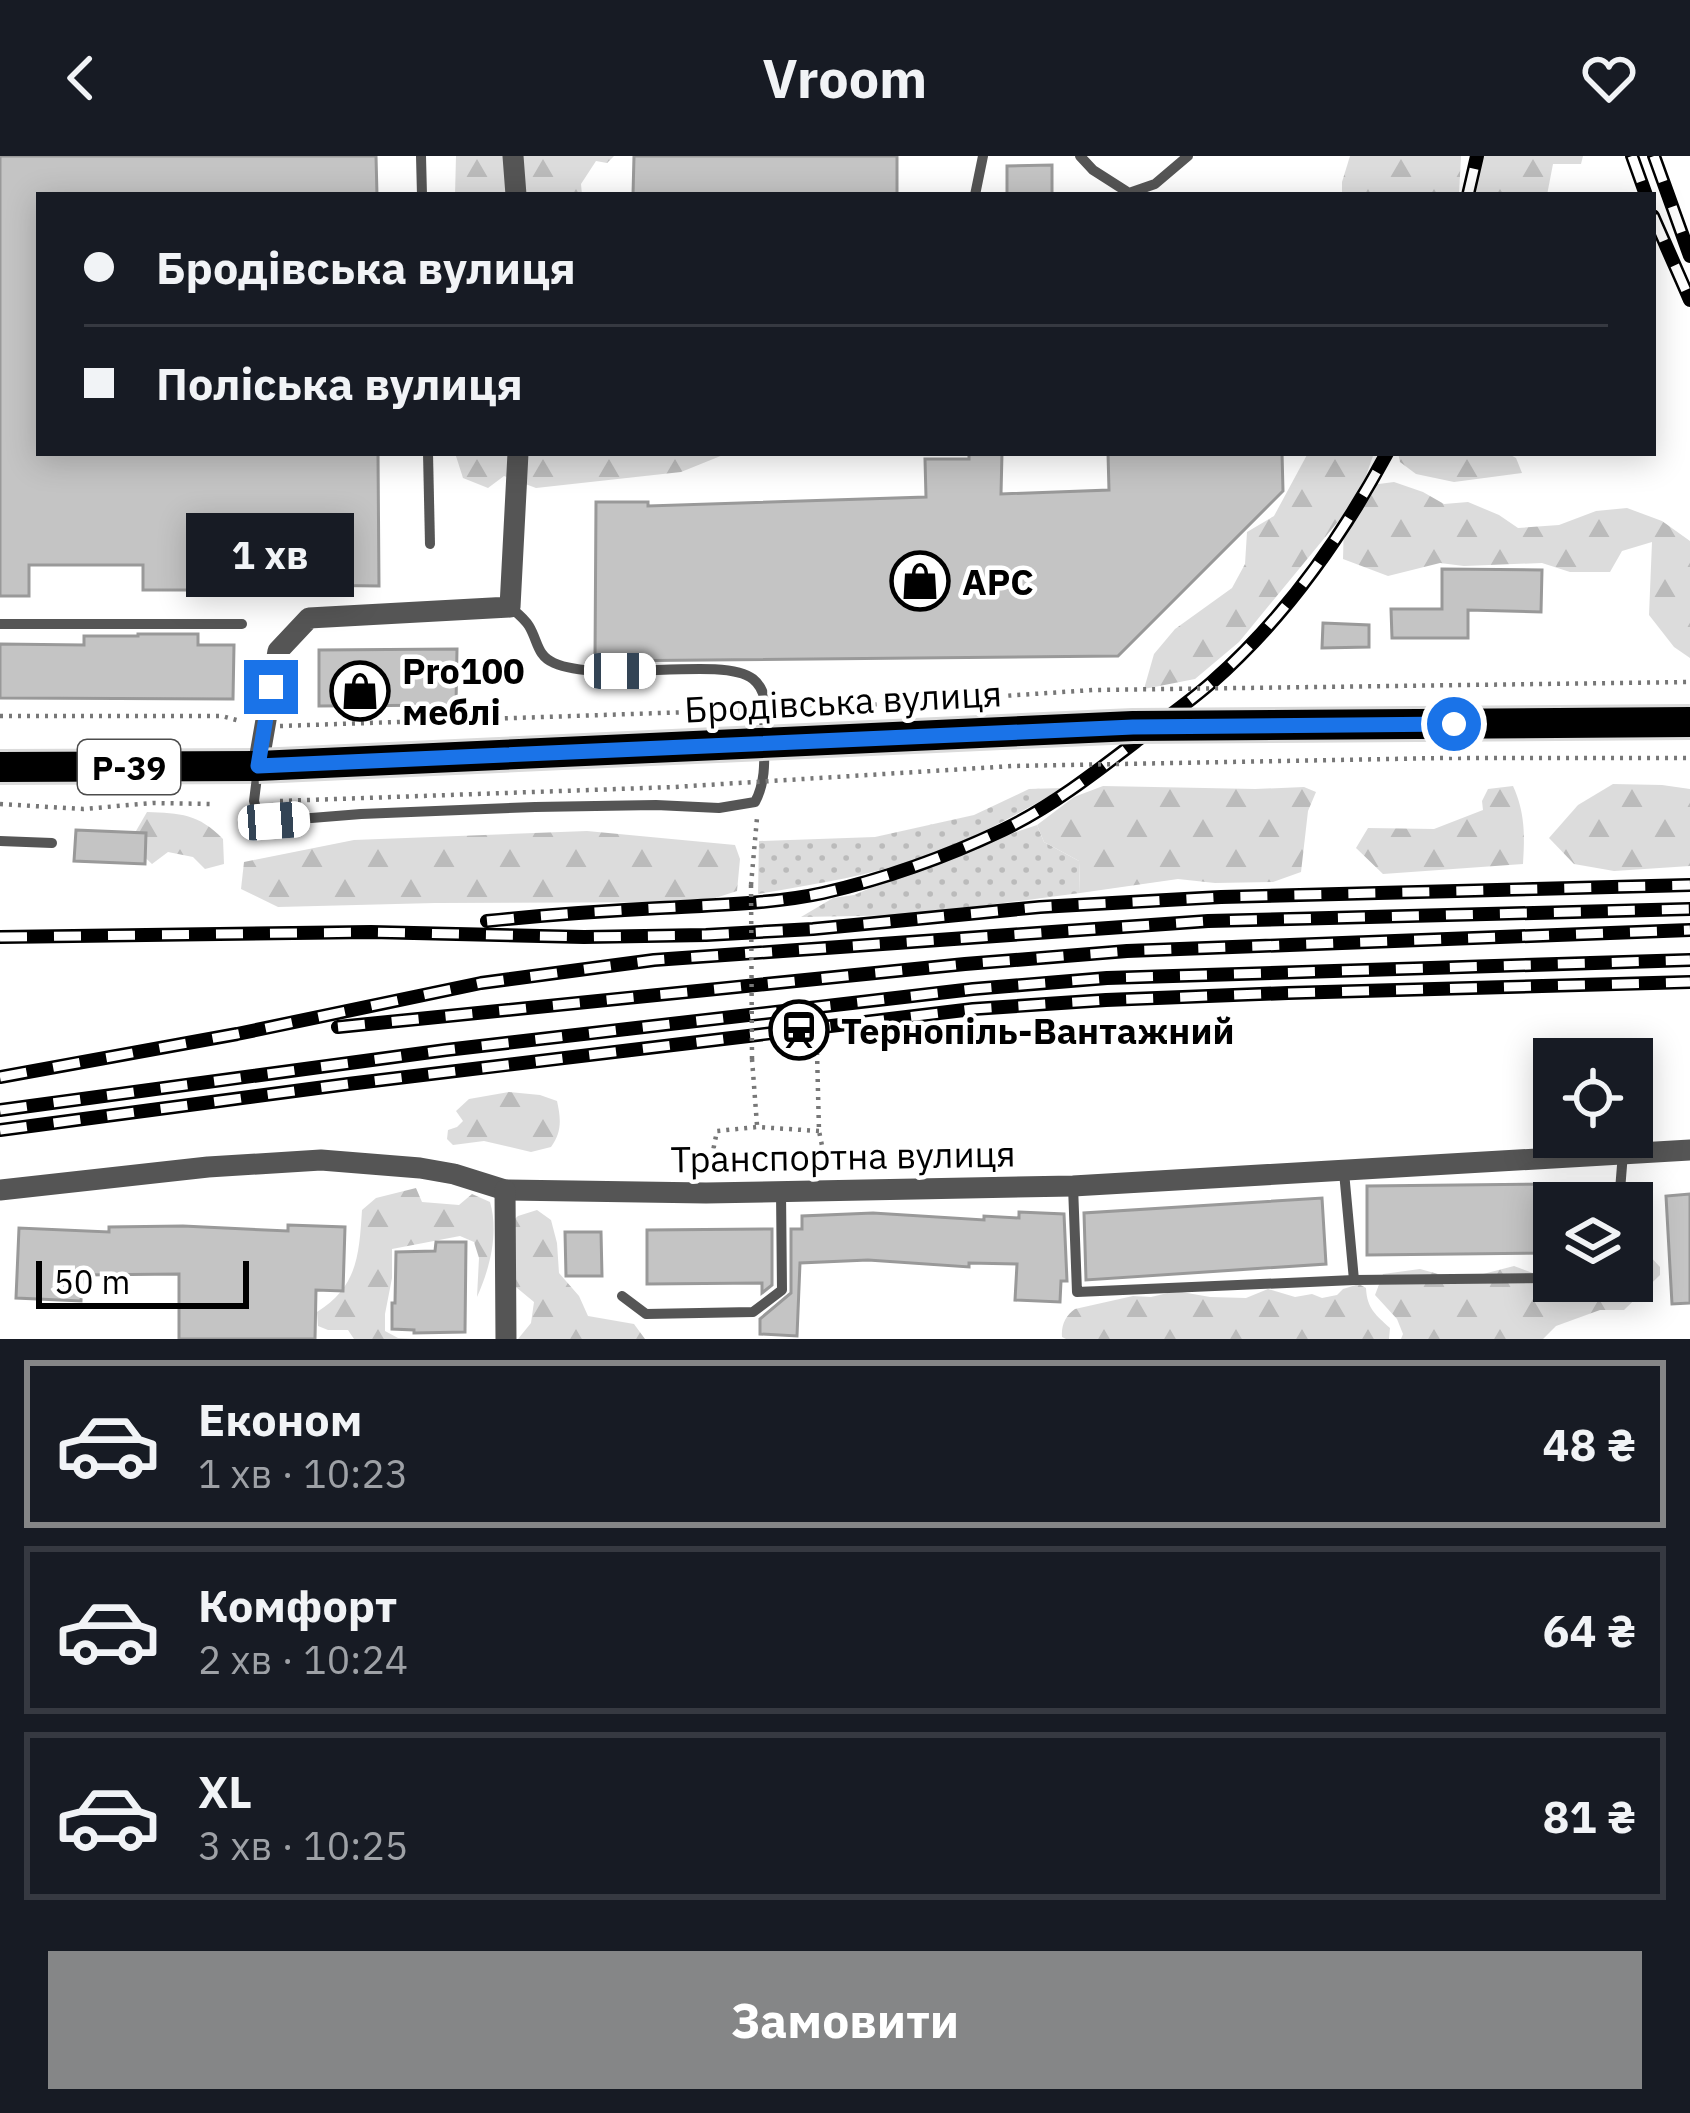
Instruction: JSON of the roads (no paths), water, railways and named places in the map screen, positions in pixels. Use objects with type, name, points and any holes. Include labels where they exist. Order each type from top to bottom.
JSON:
[{"type":"main road","name":"Бродівська вулиця","points":[[0,766],[258,766],[1133,727],[1690,722]]},
{"type":"street","points":[[513,156],[516,192]]},
{"type":"street","points":[[258,766],[278,651],[309,619],[510,607],[518,456]]},
{"type":"street","name":"Транспортна вулиця","points":[[1653,1152],[1690,1150]]},
{"type":"street","name":"Транспортна вулиця","points":[[0,1190],[321,1160],[420,1168],[505,1190],[706,1193],[1073,1186],[1549,1158]]},
{"type":"street","points":[[505,1190],[506,1339]]},
{"type":"lane","points":[[421,156],[422,192]]},
{"type":"lane","points":[[976,192],[983,156]]},
{"type":"lane","points":[[1080,156],[1127,192]]},
{"type":"lane","points":[[1132,192],[1154,184],[1188,156]]},
{"type":"lane","points":[[428,456],[430,544]]},
{"type":"lane","points":[[258,766],[254,801],[258,815],[274,821],[556,807],[719,808],[755,802],[764,787],[765,697],[756,680],[717,669],[584,671],[566,667],[547,661],[531,629],[510,607]]},
{"type":"lane","points":[[0,623],[242,624]]},
{"type":"lane","points":[[0,841],[52,843]]},
{"type":"lane","points":[[1343,1172],[1354,1280]]},
{"type":"lane","points":[[1073,1186],[1077,1292],[1533,1277]]},
{"type":"lane","points":[[622,1296],[646,1314],[752,1312],[782,1290],[781,1192]]},
{"type":"railway","points":[[1469,192],[1477,156]]},
{"type":"railway","points":[[1632,156],[1645,192]]},
{"type":"railway","points":[[1654,156],[1690,256]]},
{"type":"railway","points":[[1656,223],[1690,300]]},
{"type":"railway","points":[[487,921],[804,897],[914,866],[1021,821],[1193,698],[1263,632],[1351,516],[1385,456]]},
{"type":"railway","points":[[0,937],[371,932],[706,935],[1221,897],[1690,885]]},
{"type":"railway","points":[[0,1077],[481,983],[654,960],[1208,921],[1690,909]]},
{"type":"railway","points":[[338,1027],[1127,951],[1690,930]]},
{"type":"railway","points":[[0,1110],[446,1050],[973,989],[1107,978],[1690,960]]},
{"type":"railway","points":[[0,1130],[973,1009],[1288,993],[1690,982]]},
{"type":"place","name":"АРС","points":[[920,581]]},
{"type":"place","name":"Pro100 меблі","points":[[360,691]]},
{"type":"place","name":"Тернопіль-Вантажний","points":[[799,1030]]}]
